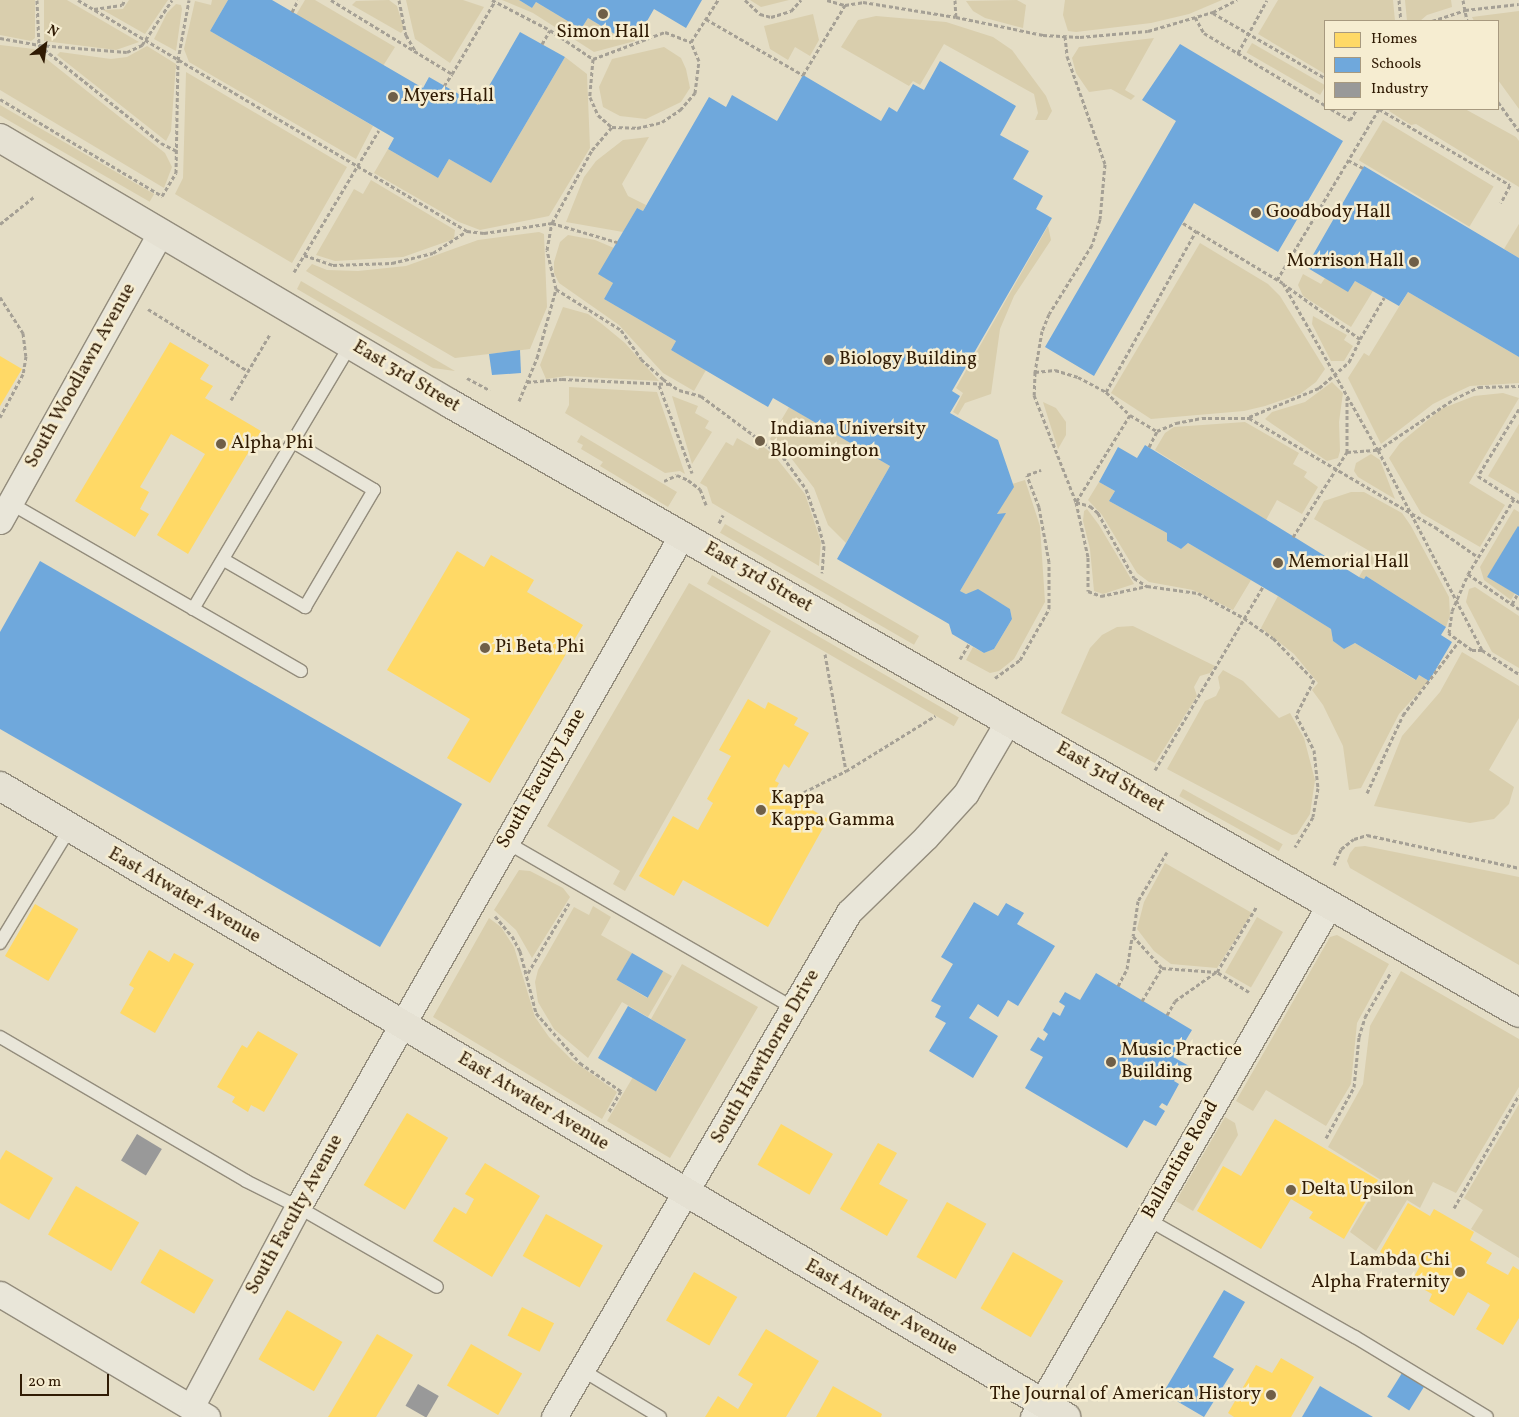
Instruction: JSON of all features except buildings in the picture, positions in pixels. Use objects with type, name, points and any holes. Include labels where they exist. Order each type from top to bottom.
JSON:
[{"type":"main road","name":"East 3rd Street","points":[[0,138],[682,535],[1519,1013]]},
{"type":"main road","name":"East Atwater Avenue","points":[[0,786],[687,1194],[1037,1410],[1066,1417]]},
{"type":"street","name":"South Woodlawn Avenue","points":[[5,512],[161,232]]},
{"type":"street","name":"South Faculty Lane","points":[[402,1024],[682,535]]},
{"type":"street","name":"South Hawthorne Drive","points":[[554,1417],[687,1194],[848,912],[926,838],[966,793],[1008,721]]},
{"type":"street","name":"Ballantine Road","points":[[1037,1410],[1330,904]]},
{"type":"street","name":"South Faculty Avenue","points":[[199,1412],[298,1207],[402,1024]]},
{"type":"street","points":[[0,1294],[199,1412]]},
{"type":"lane","points":[[193,609],[295,443],[351,344]]},
{"type":"lane","points":[[224,560],[305,607],[374,490],[295,443]]},
{"type":"lane","points":[[5,512],[193,609],[301,671]]},
{"type":"lane","points":[[0,943],[70,828]]},
{"type":"lane","points":[[506,842],[794,1008]]},
{"type":"lane","points":[[0,1037],[246,1181],[298,1207],[437,1287]]},
{"type":"lane","points":[[1147,1219],[1355,1337],[1487,1417]]},
{"type":"lane","points":[[582,1370],[660,1417]]},
{"type":"path","points":[[37,0],[39,45],[161,143],[177,151]]},
{"type":"path","points":[[78,0],[147,38],[178,60],[468,231],[484,233],[552,223],[617,242]]},
{"type":"path","points":[[94,9],[122,5],[125,0]]},
{"type":"path","points":[[0,38],[39,45],[127,52],[147,38],[172,0]]},
{"type":"path","points":[[0,99],[162,196],[176,173],[178,60],[188,0]]},
{"type":"path","points":[[292,12],[298,0]]},
{"type":"path","points":[[331,0],[452,74]]},
{"type":"path","points":[[399,0],[406,35],[418,54]]},
{"type":"path","points":[[692,42],[718,0]]},
{"type":"path","points":[[745,0],[760,14],[771,17],[791,12],[801,0]]},
{"type":"path","points":[[827,0],[845,5],[863,2],[956,17],[1015,31],[1080,37],[1148,32],[1213,12],[1237,0]]},
{"type":"path","points":[[956,0],[956,17]]},
{"type":"path","points":[[1238,53],[1267,0]]},
{"type":"path","points":[[1399,0],[1401,20]]},
{"type":"path","points":[[1463,0],[1467,20]]},
{"type":"path","points":[[444,86],[493,1],[550,30],[593,59]]},
{"type":"path","points":[[1435,20],[1465,10],[1519,4]]},
{"type":"path","points":[[706,19],[803,75],[845,5]]},
{"type":"path","points":[[1213,12],[1324,77]]},
{"type":"path","points":[[1196,17],[1204,33],[1324,104]]},
{"type":"path","points":[[542,44],[550,30]]},
{"type":"path","points":[[665,32],[692,42],[699,61],[694,92],[680,110],[650,126],[612,127],[598,115],[590,97],[593,59],[665,32]]},
{"type":"path","points":[[1065,36],[1067,56],[1105,164],[1100,219],[1092,245],[1049,314],[1042,331],[1034,395],[1076,502],[1088,557],[1088,591],[1101,596],[1147,586],[1198,593],[1244,618],[1273,638],[1314,680],[1296,715],[1314,750],[1318,788],[1313,817],[1295,847]]},
{"type":"path","points":[[1499,103],[1519,131]]},
{"type":"path","points":[[1333,110],[1350,120],[1356,110]]},
{"type":"path","points":[[1277,280],[1378,110]]},
{"type":"path","points":[[1381,110],[1510,185],[1501,203]]},
{"type":"path","points":[[518,400],[537,358],[556,289],[547,250],[552,223],[592,150],[612,127]]},
{"type":"path","points":[[294,272],[379,130]]},
{"type":"path","points":[[1348,160],[1363,168]]},
{"type":"path","points":[[0,224],[35,196]]},
{"type":"path","points":[[1183,222],[1277,280],[1360,339]]},
{"type":"path","points":[[304,255],[333,266],[392,263],[433,253],[468,231]]},
{"type":"path","points":[[1106,392],[1196,231]]},
{"type":"path","points":[[1283,284],[1378,450],[1410,515],[1482,650],[1519,674]]},
{"type":"path","points":[[556,289],[621,330],[641,360],[671,384],[701,396],[783,457],[806,489],[819,527],[824,546],[822,573]]},
{"type":"path","points":[[0,297],[22,334],[26,356],[23,374],[0,417]]},
{"type":"path","points":[[1149,447],[1156,431],[1176,423],[1202,418],[1249,418],[1319,388],[1349,362],[1384,298]]},
{"type":"path","points":[[143,306],[248,371]]},
{"type":"path","points":[[231,400],[270,334]]},
{"type":"path","points":[[1036,372],[1055,370],[1078,377],[1106,392],[1130,415],[1156,431]]},
{"type":"path","points":[[527,382],[562,379],[659,385],[671,384]]},
{"type":"path","points":[[659,385],[692,473]]},
{"type":"path","points":[[1346,452],[1378,450],[1454,399],[1479,387],[1519,386]]},
{"type":"path","points":[[1293,537],[1346,452],[1347,397]]},
{"type":"path","points":[[1519,409],[1478,476],[1519,502]]},
{"type":"path","points":[[1076,502],[1130,415]]},
{"type":"path","points":[[1249,418],[1410,515],[1435,527],[1478,558]]},
{"type":"path","points":[[995,678],[1020,660],[1049,609],[1049,562],[1039,507],[1027,475],[1041,470]]},
{"type":"path","points":[[664,481],[677,476],[688,480],[700,489],[706,505]]},
{"type":"path","points":[[1482,650],[1472,650],[1449,634],[1452,611],[1468,574],[1514,499]]},
{"type":"path","points":[[1076,502],[1090,506],[1098,513],[1134,578],[1147,586]]},
{"type":"path","points":[[1468,574],[1519,609]]},
{"type":"path","points":[[1155,770],[1263,587]]},
{"type":"path","points":[[1512,604],[1517,595]]},
{"type":"path","points":[[1367,793],[1403,715],[1459,641]]},
{"type":"path","points":[[960,659],[969,644]]},
{"type":"path","points":[[825,654],[846,771]]},
{"type":"path","points":[[804,792],[846,771],[936,716]]},
{"type":"path","points":[[1334,865],[1341,848],[1354,839],[1367,836],[1519,868]]},
{"type":"path","points":[[1118,986],[1127,970],[1138,901],[1167,852]]},
{"type":"path","points":[[528,973],[580,884]]},
{"type":"path","points":[[1167,1015],[1176,1001],[1217,972],[1257,906]]},
{"type":"path","points":[[488,908],[512,936],[528,973],[536,1014],[580,1063],[621,1091],[608,1115]]},
{"type":"path","points":[[1132,936],[1162,968],[1217,972],[1250,992]]},
{"type":"path","points":[[1326,1138],[1354,1087],[1359,1037],[1365,1017],[1395,965]]},
{"type":"path","points":[[1142,1001],[1162,968]]},
{"type":"path","points":[[1454,1208],[1519,1095]]},
{"type":"shaded area","points":[[0,0],[35,0],[35,38],[31,41],[0,35]]},
{"type":"shaded area","points":[[44,0],[67,0],[139,42],[116,50],[44,41]]},
{"type":"shaded area","points":[[129,0],[168,0],[145,34],[103,10],[123,9]]},
{"type":"shaded area","points":[[212,0],[228,0],[210,31],[373,126],[356,159],[189,62],[184,49],[195,1],[211,5]]},
{"type":"shaded area","points":[[305,0],[315,0],[395,47],[383,66],[296,15]]},
{"type":"shaded area","points":[[389,0],[397,6],[404,29],[401,33],[352,5],[356,1]]},
{"type":"shaded area","points":[[406,0],[463,0],[484,7],[450,63],[415,39]]},
{"type":"shaded area","points":[[502,0],[519,0],[532,8],[536,2],[581,29],[588,18],[618,36],[624,26],[639,35],[635,41],[594,52],[533,13]]},
{"type":"shaded area","points":[[750,0],[789,0],[761,7]]},
{"type":"shaded area","points":[[1017,0],[1026,5],[1023,28],[985,18],[973,11],[966,1]]},
{"type":"shaded area","points":[[1065,0],[1222,0],[1189,14],[1151,23],[1076,32],[1068,31],[1063,15]]},
{"type":"shaded area","points":[[1278,0],[1393,0],[1395,20],[1324,20],[1324,73],[1258,34]]},
{"type":"shaded area","points":[[1405,0],[1451,0],[1452,7],[1427,15],[1421,20],[1407,20]]},
{"type":"shaded area","points":[[176,4],[181,5],[182,9],[176,51],[154,39],[167,13]]},
{"type":"shaded area","points":[[1519,11],[1519,109],[1499,81],[1499,20],[1474,20],[1472,17]]},
{"type":"shaded area","points":[[813,14],[819,40],[810,56],[795,47],[788,60],[770,49],[764,26]]},
{"type":"shaded area","points":[[876,16],[946,22],[993,37],[1012,50],[1046,96],[1052,111],[1047,120],[1035,120],[1038,113],[1034,94],[944,44],[920,85],[913,81],[909,86],[841,47],[858,20]]},
{"type":"shaded area","points":[[1154,38],[1125,90],[1135,96],[1131,100],[1111,89],[1089,92],[1076,73],[1072,58],[1079,47]]},
{"type":"shaded area","points":[[1252,43],[1324,85],[1324,88],[1320,95],[1246,53]]},
{"type":"shaded area","points":[[0,45],[34,49],[165,153],[172,167],[164,188],[0,90]]},
{"type":"shaded area","points":[[147,46],[176,64],[171,131],[166,141],[57,55],[60,52],[111,59],[127,57]]},
{"type":"shaded area","points":[[664,47],[681,58],[686,69],[690,88],[681,102],[646,119],[620,116],[603,107],[599,87],[612,59]]},
{"type":"shaded area","points":[[565,57],[587,74],[590,148],[549,216],[480,230],[459,222],[374,173],[388,149],[438,178],[449,159],[491,183]]},
{"type":"shaded area","points":[[186,72],[347,167],[292,263],[175,194],[183,178]]},
{"type":"shaded area","points":[[0,105],[154,194],[150,202],[0,115]]},
{"type":"shaded area","points":[[1467,110],[1516,137],[1519,141],[1519,187],[1416,124],[1411,125],[1389,111]]},
{"type":"shaded area","points":[[1383,120],[1494,186],[1469,227],[1359,160]]},
{"type":"shaded area","points":[[649,137],[622,184],[628,196],[646,205],[643,211],[637,208],[623,232],[566,222],[584,177],[596,161],[623,140]]},
{"type":"shaded area","points":[[371,180],[455,230],[454,239],[403,257],[335,261],[316,255],[354,189],[363,194]]},
{"type":"shaded area","points":[[1519,224],[1519,258],[1504,249]]},
{"type":"shaded area","points":[[1048,226],[1051,240],[1014,296],[1000,329],[991,394],[965,403],[958,415],[953,412],[963,393],[956,388]]},
{"type":"shaded area","points":[[539,232],[544,234],[547,307],[530,349],[455,358],[306,271],[312,264],[327,270],[358,271],[406,266],[478,240]]},
{"type":"shaded area","points":[[568,235],[595,240],[614,248],[599,274],[613,283],[604,299],[676,341],[671,350],[706,370],[694,391],[663,373],[619,325],[559,283],[554,273],[554,262],[560,242]]},
{"type":"shaded area","points":[[1200,243],[1268,284],[1280,296],[1325,369],[1316,382],[1300,394],[1265,406],[1244,411],[1151,419],[1111,393]]},
{"type":"shaded area","points":[[1303,274],[1321,284],[1325,278],[1348,291],[1355,281],[1373,291],[1351,327],[1303,296],[1298,285]]},
{"type":"shaded area","points":[[301,281],[455,371],[433,368],[297,289]]},
{"type":"shaded area","points":[[1408,292],[1519,357],[1519,383],[1470,386],[1433,404],[1381,444],[1348,378],[1364,353],[1369,356]]},
{"type":"shaded area","points":[[563,307],[588,314],[602,324],[625,343],[659,381],[566,376],[546,379],[540,365]]},
{"type":"shaded area","points":[[1313,316],[1347,335],[1344,340],[1353,346],[1344,361],[1331,361],[1312,324]]},
{"type":"shaded area","points":[[1332,382],[1343,393],[1339,422],[1340,451],[1338,458],[1327,461],[1265,419],[1272,412],[1305,402]]},
{"type":"shaded area","points":[[569,387],[657,392],[685,474],[680,471],[665,473],[565,413],[569,405]]},
{"type":"shaded area","points":[[1503,393],[1519,398],[1469,483],[1505,505],[1480,547],[1421,513],[1389,458],[1400,443],[1441,409],[1474,396]]},
{"type":"shaded area","points":[[672,396],[698,406],[695,413],[709,421],[705,428],[712,432],[692,464]]},
{"type":"shaded area","points":[[1043,402],[1056,408],[1066,422],[1066,435],[1058,449]]},
{"type":"shaded area","points":[[789,407],[890,466],[846,543],[828,525],[814,488],[788,454],[770,439]]},
{"type":"shaded area","points":[[1245,422],[1299,453],[1293,464],[1307,472],[1304,477],[1318,487],[1302,514],[1277,500],[1266,520],[1155,450],[1165,433],[1174,427]]},
{"type":"shaded area","points":[[1519,424],[1519,494],[1488,476]]},
{"type":"shaded area","points":[[581,435],[677,492],[668,507],[600,466],[603,462],[581,449],[583,445],[577,442]]},
{"type":"shaded area","points":[[737,438],[758,450],[761,445],[774,455],[805,494],[821,542],[819,566],[712,503],[707,487],[700,483],[726,442],[733,446]]},
{"type":"shaded area","points":[[1371,454],[1380,460],[1395,499],[1358,477],[1354,471],[1356,463]]},
{"type":"shaded area","points":[[1025,480],[1040,526],[1045,602],[1014,659],[999,671],[990,673],[966,660],[973,647],[984,653],[994,649],[1012,619],[1010,609],[978,590],[966,594],[960,591],[1005,514],[997,514],[1012,484]]},
{"type":"shaded area","points":[[1099,482],[1115,491],[1109,501],[1167,533],[1167,541],[1181,549],[1188,543],[1251,580],[1233,610],[1193,590],[1149,582],[1137,573],[1102,515],[1088,500]]},
{"type":"shaded area","points":[[1351,492],[1364,492],[1402,513],[1411,526],[1449,597],[1450,615],[1446,627],[1366,576],[1364,579],[1359,577],[1373,553],[1314,519],[1324,501]]},
{"type":"shaded area","points":[[1087,509],[1099,525],[1134,584],[1103,594],[1094,591],[1090,549],[1083,521],[1084,511]]},
{"type":"shaded area","points":[[1514,509],[1519,512],[1519,527],[1487,577],[1515,593],[1511,600],[1484,580],[1480,567]]},
{"type":"shaded area","points":[[725,524],[919,636],[914,645],[720,533]]},
{"type":"shaded area","points":[[712,575],[959,718],[954,726],[707,584]]},
{"type":"shaded area","points":[[689,583],[771,631],[625,891],[613,884],[620,871],[547,826]]},
{"type":"shaded area","points":[[1475,587],[1519,616],[1519,668],[1492,652],[1466,602],[1469,589]]},
{"type":"shaded area","points":[[1278,596],[1331,629],[1333,641],[1344,649],[1355,643],[1415,680],[1419,675],[1429,681],[1399,714],[1361,788],[1349,790],[1343,746],[1323,705],[1312,690],[1318,683],[1294,654],[1261,628]]},
{"type":"shaded area","points":[[1133,626],[1215,666],[1210,673],[1200,676],[1194,687],[1197,696],[1155,763],[1061,713],[1090,648],[1102,635],[1117,627]]},
{"type":"shaded area","points":[[1462,652],[1519,686],[1519,718],[1489,770],[1514,787],[1509,804],[1494,819],[1470,823],[1374,806],[1402,736],[1440,692]]},
{"type":"shaded area","points":[[1223,670],[1243,681],[1279,718],[1290,713],[1304,738],[1315,780],[1310,814],[1297,834],[1292,835],[1167,769],[1205,701],[1216,696],[1220,688],[1218,677]]},
{"type":"shaded area","points":[[1183,789],[1283,844],[1279,851],[1179,796]]},
{"type":"shaded area","points":[[1365,846],[1519,877],[1519,965],[1350,868],[1347,861],[1350,853],[1355,847]]},
{"type":"shaded area","points":[[1165,863],[1252,913],[1217,968],[1171,964],[1154,951],[1137,929],[1144,902]]},
{"type":"shaded area","points":[[519,870],[530,871],[563,888],[570,897],[532,958],[516,930],[494,910]]},
{"type":"shaded area","points":[[593,906],[611,917],[601,935],[632,953],[617,980],[647,998],[663,971],[672,976],[648,1017],[622,1002],[588,1058],[554,1029],[538,1002],[535,982],[538,970],[574,907],[589,915]]},
{"type":"shaded area","points":[[1257,917],[1283,932],[1251,987],[1225,972]]},
{"type":"shaded area","points":[[489,918],[501,927],[514,947],[535,1017],[549,1037],[572,1060],[617,1092],[602,1119],[433,1017]]},
{"type":"shaded area","points":[[1337,935],[1389,964],[1357,1023],[1351,1084],[1326,1126],[1266,1090],[1253,1111],[1236,1101],[1330,937]]},
{"type":"shaded area","points":[[682,964],[758,1007],[670,1158],[607,1121],[633,1077],[657,1091],[686,1040],[651,1019]]},
{"type":"shaded area","points":[[1401,971],[1519,1039],[1519,1087],[1456,1193],[1433,1182],[1420,1208],[1407,1200],[1376,1251],[1350,1232],[1381,1180],[1328,1147],[1363,1084],[1370,1026]]},
{"type":"shaded area","points":[[1519,1104],[1519,1258],[1471,1229],[1483,1210],[1464,1198]]},
{"type":"shaded area","points":[[1225,1117],[1235,1123],[1238,1135],[1193,1211],[1176,1201]]},
{"type":"place","name":"Simon Hall","points":[[603,14]]},
{"type":"place","name":"Myers Hall","points":[[393,97]]},
{"type":"place","name":"Goodbody Hall","points":[[1256,213]]},
{"type":"place","name":"Morrison Hall","points":[[1414,262]]},
{"type":"place","name":"Biology Building","points":[[829,360]]},
{"type":"place","name":"Indiana University Bloomington","points":[[760,441]]},
{"type":"place","name":"Alpha Phi","points":[[221,444]]},
{"type":"place","name":"Memorial Hall","points":[[1278,563]]},
{"type":"place","name":"Pi Beta Phi","points":[[485,648]]},
{"type":"place","name":"Kappa Kappa Gamma","points":[[761,810]]},
{"type":"place","name":"Music Practice Building","points":[[1111,1062]]},
{"type":"place","name":"Delta Upsilon","points":[[1291,1190]]},
{"type":"place","name":"Lambda Chi Alpha Fraternity","points":[[1460,1272]]},
{"type":"place","name":"The Journal of American History","points":[[1271,1395]]}]
